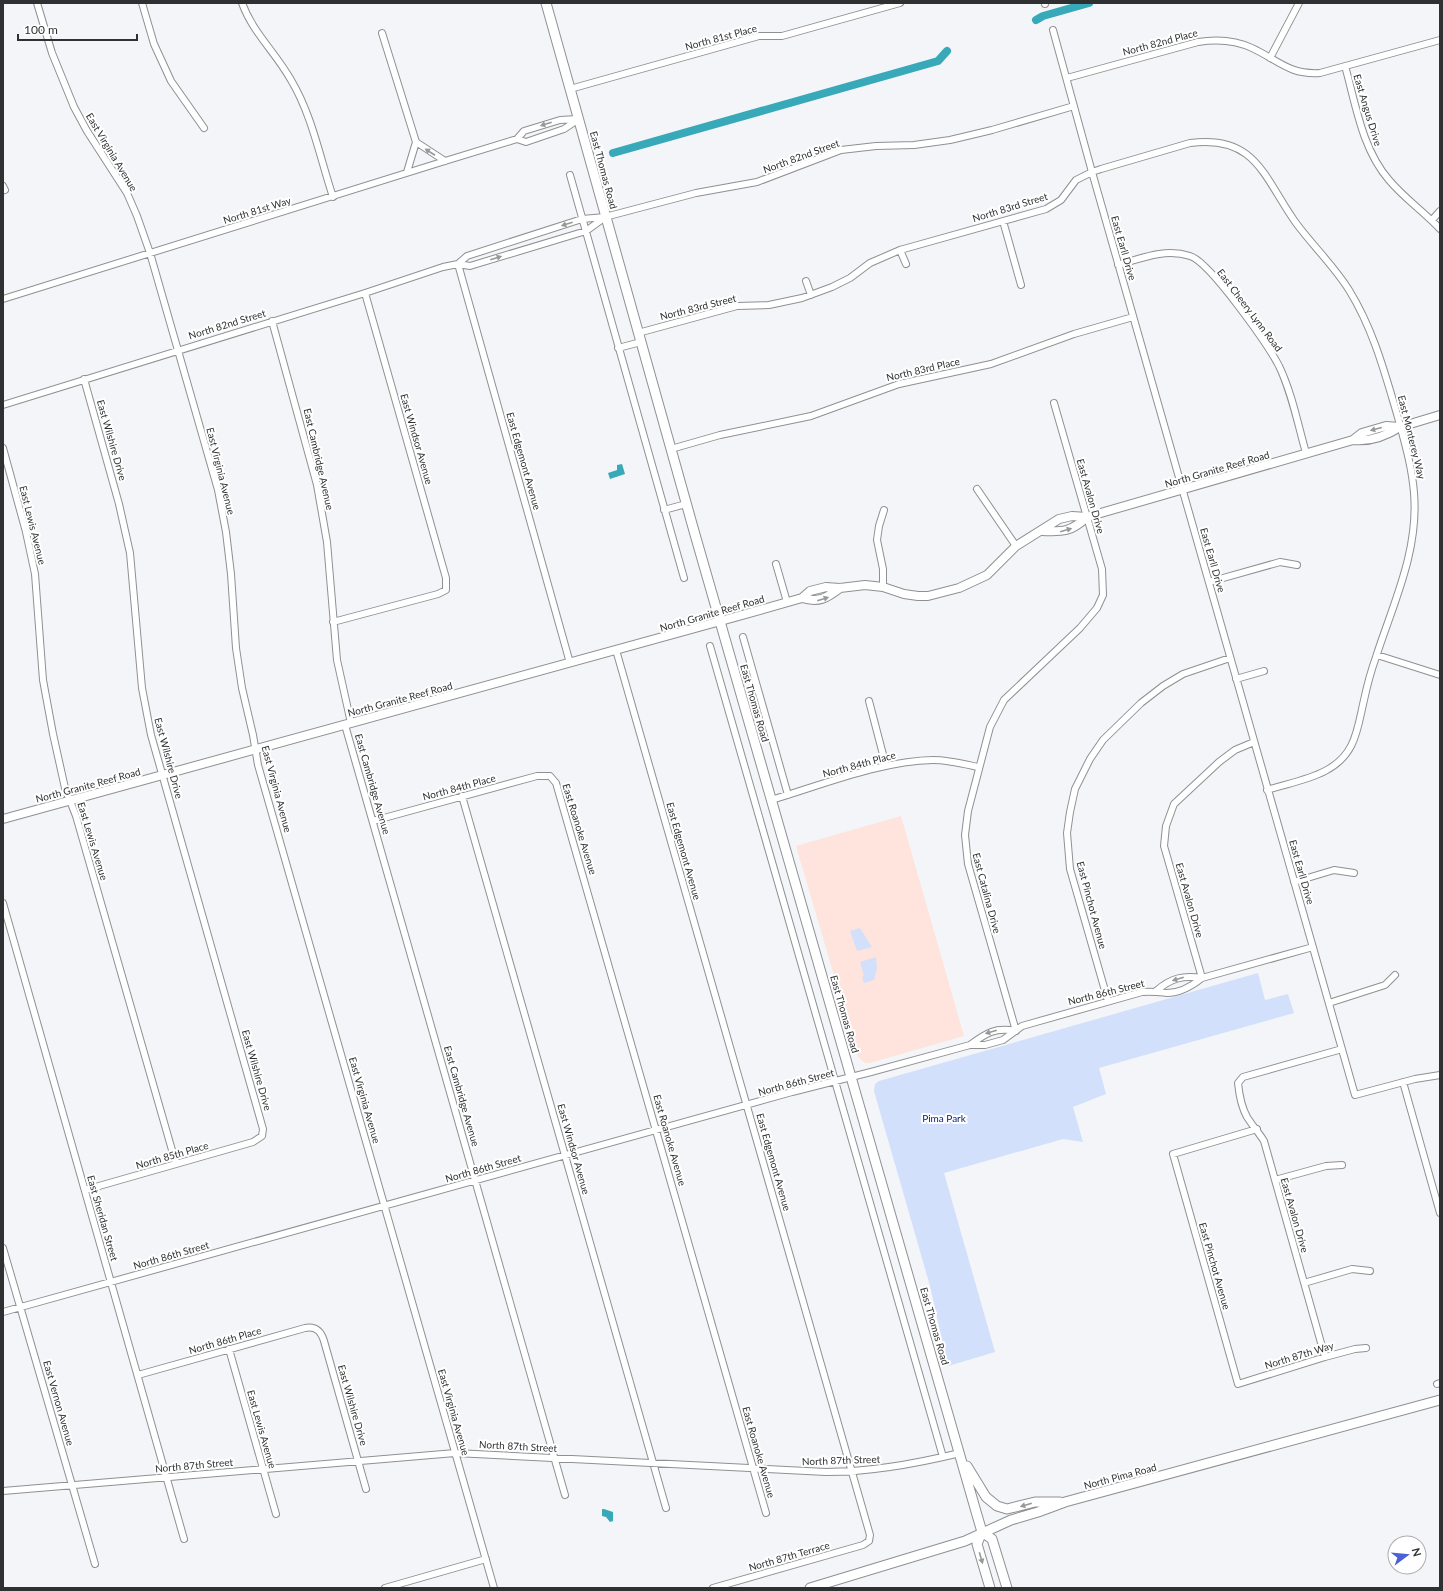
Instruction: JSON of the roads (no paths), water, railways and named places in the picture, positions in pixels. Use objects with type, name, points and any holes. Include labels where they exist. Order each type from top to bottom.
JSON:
[{"type":"main road","name":"East Thomas Road","points":[[546,3],[686,504],[960,1453],[982,1532],[977,1544],[990,1588]]},
{"type":"main road","name":"North Pima Road","points":[[810,1588],[959,1543],[1011,1520],[1065,1502],[1440,1400]]},
{"type":"main road","points":[[960,1453],[981,1490],[993,1504],[997,1506],[1007,1509],[1035,1502],[1065,1502]]},
{"type":"main road","name":"East Thomas Road","points":[[982,1532],[992,1539],[1007,1588]]},
{"type":"street","name":"East Virginia Avenue","points":[[37,3],[52,53],[74,107],[87,131],[127,193],[137,216],[150,253],[178,350],[218,490],[232,574],[236,648],[242,688],[255,750],[494,1588]]},
{"type":"street","points":[[142,3],[154,44],[171,81],[204,128]]},
{"type":"street","points":[[242,3],[247,18],[284,68],[301,98],[333,197]]},
{"type":"street","name":"North 81st Place","points":[[570,89],[759,36],[782,36],[900,3]]},
{"type":"street","points":[[1270,58],[1299,3]]},
{"type":"street","name":"East Earll Drive","points":[[1052,30],[1067,78],[1118,265],[1355,1095],[1403,1082]]},
{"type":"street","points":[[382,33],[416,142],[407,172]]},
{"type":"street","name":"North 82nd Place","points":[[1067,78],[1198,42],[1211,40],[1236,42],[1252,48],[1300,73],[1320,73],[1440,40]]},
{"type":"street","name":"East Angus Drive","points":[[1345,66],[1366,142],[1372,156],[1389,180],[1440,229]]},
{"type":"street","name":"North 82nd Street","points":[[458,264],[467,256],[582,219],[605,217],[696,193],[757,182],[841,150],[876,146],[914,145],[950,140],[992,130],[1074,106]]},
{"type":"street","name":"North 81st Way","points":[[3,299],[517,139],[524,131],[560,120],[579,119]]},
{"type":"street","name":"North 81st Way","points":[[517,139],[526,142],[562,130],[579,119]]},
{"type":"street","points":[[416,142],[445,161]]},
{"type":"street","name":"North 83rd Street","points":[[638,333],[737,306],[777,304],[811,295],[850,278],[870,263],[900,250],[1046,209],[1057,203],[1066,195],[1076,180],[1092,172],[1190,143],[1212,142]]},
{"type":"street","name":"East Monterey Way","points":[[1212,142],[1235,147],[1255,160],[1266,174],[1282,203],[1348,288],[1372,335],[1381,359],[1410,466],[1414,494],[1415,522],[1405,573],[1377,655],[1363,702],[1356,739],[1347,754],[1336,765],[1324,772],[1268,790]]},
{"type":"street","points":[[570,175],[684,578]]},
{"type":"street","points":[[1432,220],[1440,211]]},
{"type":"street","name":"North 82nd Street","points":[[3,404],[365,293],[437,269],[458,264],[470,266],[586,231],[605,217]]},
{"type":"street","points":[[1003,221],[1021,285]]},
{"type":"street","points":[[900,250],[906,264]]},
{"type":"street","name":"East Cheery Lynn Road","points":[[1118,265],[1160,253],[1178,253],[1192,256],[1205,266],[1268,348],[1279,367],[1296,414],[1306,453]]},
{"type":"street","name":"East Edgemont Avenue","points":[[458,264],[570,663]]},
{"type":"street","points":[[806,281],[811,295]]},
{"type":"street","name":"East Windsor Avenue","points":[[333,622],[438,594],[446,590],[446,578],[365,293]]},
{"type":"street","name":"North 83rd Place","points":[[671,449],[720,435],[811,416],[899,384],[991,364],[1074,334],[1133,317]]},
{"type":"street","name":"East Cambridge Avenue","points":[[272,321],[317,484],[327,542],[337,660],[348,724],[373,822],[565,1495]]},
{"type":"street","points":[[618,348],[641,342]]},
{"type":"street","name":"East Wilshire Drive","points":[[84,380],[120,504],[130,553],[142,688],[151,734],[263,1125],[262,1136]]},
{"type":"street","name":"East Avalon Drive","points":[[1046,661],[1097,608],[1103,595],[1102,569],[1054,403]]},
{"type":"street","name":"North Granite Reef Road","points":[[3,819],[802,598],[810,591],[826,587],[840,588],[865,585],[883,587],[904,594],[918,596],[928,596],[959,588],[987,575],[1016,546],[1059,519],[1072,516],[1087,517],[1354,440],[1362,433],[1386,426],[1400,427],[1440,415]]},
{"type":"street","name":"East Lewis Avenue","points":[[3,448],[26,532],[35,574],[43,680],[65,788],[76,816],[176,1164]]},
{"type":"street","points":[[977,489],[1016,546]]},
{"type":"street","points":[[664,510],[686,504]]},
{"type":"street","points":[[883,587],[883,569],[876,540],[884,510]]},
{"type":"street","name":"North Granite Reef Road","points":[[1042,531],[1059,532],[1076,527],[1087,517]]},
{"type":"street","points":[[1209,582],[1280,562],[1297,565]]},
{"type":"street","points":[[776,564],[787,602]]},
{"type":"street","name":"East Thomas Road","points":[[743,637],[788,795]]},
{"type":"street","points":[[710,646],[943,1457]]},
{"type":"street","name":"East Edgemont Avenue","points":[[616,650],[852,1472],[870,1536],[869,1542]]},
{"type":"street","points":[[1377,655],[1440,675]]},
{"type":"street","name":"East Pinchot Avenue","points":[[1108,1001],[1070,869],[1067,834],[1070,812],[1076,789],[1090,759],[1103,740],[1141,703],[1163,686],[1183,674],[1230,658]]},
{"type":"street","name":"East Catalina Drive","points":[[1016,1031],[968,864],[965,835],[968,811],[978,767],[990,727],[1004,700],[1046,661]]},
{"type":"street","points":[[1236,679],[1264,671]]},
{"type":"street","points":[[869,701],[886,766]]},
{"type":"street","name":"East Avalon Drive","points":[[1202,978],[1164,846],[1166,826],[1174,804],[1219,762],[1235,750],[1254,742]]},
{"type":"street","name":"North 84th Place","points":[[771,800],[886,766],[935,760],[978,767]]},
{"type":"street","name":"North 84th Place","points":[[373,822],[537,776],[550,776]]},
{"type":"street","name":"East Roanoke Avenue","points":[[550,776],[558,786],[766,1512]]},
{"type":"street","name":"East Windsor Avenue","points":[[462,796],[666,1508]]},
{"type":"street","points":[[1294,882],[1334,870],[1354,874]]},
{"type":"street","name":"East Sheridan Street","points":[[3,903],[184,1539]]},
{"type":"street","name":"North 86th Street","points":[[3,1312],[747,1105],[970,1045],[985,1045],[1003,1040],[1022,1026],[1142,992],[1156,991],[1168,993],[1191,987],[1202,978],[1313,947]]},
{"type":"street","points":[[1329,1003],[1385,985],[1395,974]]},
{"type":"street","name":"North 86th Street","points":[[1156,991],[1166,982],[1188,976],[1202,978]]},
{"type":"street","name":"North 86th Street","points":[[970,1045],[984,1034],[1003,1029],[1016,1031]]},
{"type":"street","name":"East Avalon Drive","points":[[1325,1357],[1264,1141],[1257,1129],[1247,1117],[1238,1082],[1243,1077],[1342,1049]]},
{"type":"street","points":[[1440,1075],[1403,1082],[1440,1213]]},
{"type":"street","name":"East Pinchot Avenue","points":[[1238,1384],[1173,1154],[1257,1129]]},
{"type":"street","name":"North 85th Place","points":[[85,1190],[254,1142],[262,1136]]},
{"type":"street","points":[[1275,1180],[1326,1166],[1342,1165]]},
{"type":"street","points":[[1433,1188],[1440,1186]]},
{"type":"street","name":"East Vernon Avenue","points":[[3,1248],[95,1564]]},
{"type":"street","points":[[1304,1283],[1352,1269],[1370,1271]]},
{"type":"street","name":"North 86th Place","points":[[138,1375],[305,1328],[317,1329]]},
{"type":"street","name":"East Wilshire Drive","points":[[317,1329],[321,1332],[324,1341],[366,1488]]},
{"type":"street","name":"North 87th Way","points":[[1238,1384],[1325,1357],[1355,1349],[1366,1348]]},
{"type":"street","name":"East Lewis Avenue","points":[[229,1349],[276,1514]]},
{"type":"street","name":"North 87th Street","points":[[3,1491],[455,1453],[810,1472],[852,1472],[899,1467],[960,1453]]},
{"type":"street","name":"North 87th Terrace","points":[[713,1588],[869,1542]]},
{"type":"street","points":[[385,1588],[486,1560]]},
{"type":"water","points":[[622,464],[625,474],[610,479],[608,473],[617,470],[617,465]]},
{"type":"water","points":[[602,1509],[613,1512],[613,1521],[610,1522],[606,1517],[602,1516]]},
{"type":"waterway","points":[[1036,20],[1043,16],[1089,3]]},
{"type":"waterway","points":[[613,153],[938,61],[947,51]]},
{"type":"park label","name":"Pima Park","points":[[944,1118]]}]
